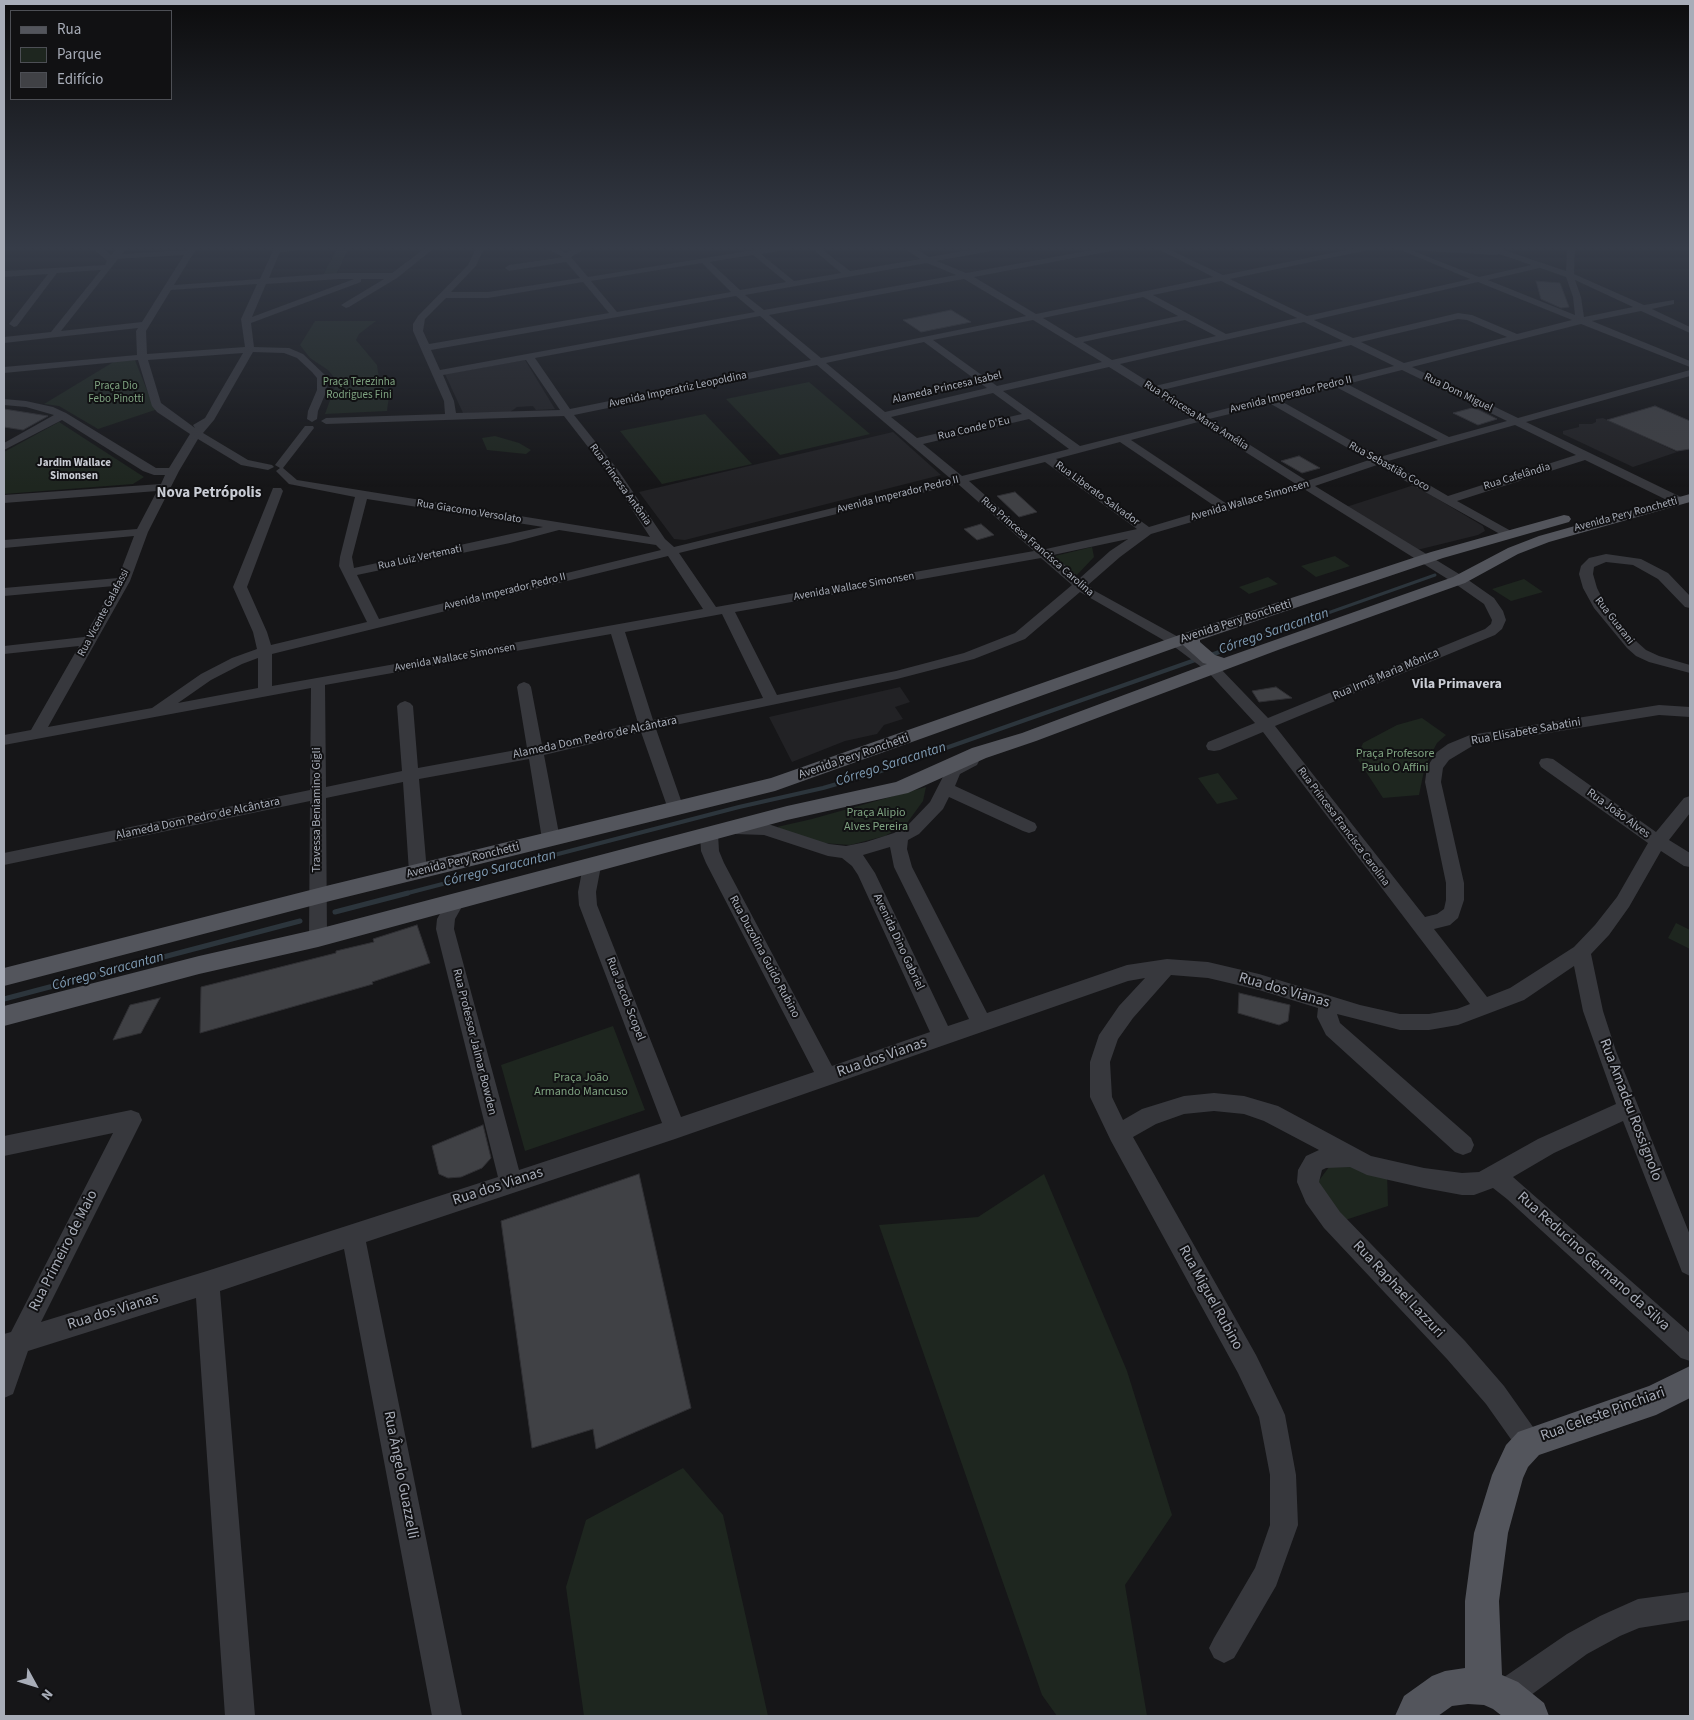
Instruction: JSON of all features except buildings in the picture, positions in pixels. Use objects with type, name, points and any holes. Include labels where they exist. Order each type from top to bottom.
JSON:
[{"type":"main road","name":"Avenida Pery Ronchetti","points":[[4,1016],[199,965],[317,917],[418,872],[790,779],[1425,560],[1507,534],[1690,487]]},
{"type":"main road","name":"Avenida Pery Ronchetti","points":[[4,977],[317,917],[455,902],[718,832],[901,788],[979,753],[1029,737],[1213,664],[1459,580],[1512,552],[1544,539],[1685,499]]},
{"type":"main road","points":[[1187,643],[1213,664]]},
{"type":"main road","name":"Rua Celeste Pinchiari","points":[[1507,1700],[1482,1602],[1491,1533],[1508,1475],[1517,1456],[1529,1443],[1656,1399],[1690,1381]]},
{"type":"main road","points":[[1413,1716],[1418,1709],[1445,1689],[1468,1686],[1507,1700]]},
{"type":"street","points":[[4,370],[142,357],[250,350],[289,351],[300,356],[316,370],[322,378],[322,386],[310,424],[281,468],[245,463],[160,410],[156,404],[142,357],[143,328],[54,336],[17,326]]},
{"type":"street","points":[[4,340],[24,329],[25,326]]},
{"type":"street","points":[[54,336],[61,326]]},
{"type":"street","points":[[247,326],[250,350]]},
{"type":"street","points":[[418,326],[418,331],[449,401],[450,416]]},
{"type":"street","points":[[426,348],[550,326]]},
{"type":"street","points":[[438,373],[697,326]]},
{"type":"street","name":"Rua Princesa Francisca Carolina","points":[[778,326],[916,442],[1090,594],[1187,643]]},
{"type":"street","name":"Avenida Imperatriz Leopoldina","points":[[310,424],[319,418],[326,420],[567,413],[986,326]]},
{"type":"street","name":"Rua Princesa Maria Amélia","points":[[1051,326],[1459,580]]},
{"type":"street","points":[[1074,341],[1143,326]]},
{"type":"street","points":[[1204,326],[1226,338]]},
{"type":"street","name":"Alameda Princesa Isabel","points":[[884,415],[1275,326]]},
{"type":"street","name":"Rua Dom Miguel","points":[[1322,326],[1665,493],[1685,499]]},
{"type":"street","points":[[1153,389],[1415,326]]},
{"type":"street","points":[[1491,326],[1516,337]]},
{"type":"street","name":"Avenida Imperador Pedro II","points":[[154,713],[206,677],[236,661],[265,651],[960,480],[1516,337],[1550,326]]},
{"type":"street","points":[[1601,326],[1690,364]]},
{"type":"street","points":[[925,339],[1077,449]]},
{"type":"street","name":"Rua Vicente Galafassi","points":[[36,734],[123,580],[142,532],[176,466],[196,434],[210,418],[250,350]]},
{"type":"street","name":"Rua Princesa Antônia","points":[[530,357],[567,413],[614,472],[660,542],[671,551],[719,611],[772,700]]},
{"type":"street","name":"Avenida Wallace Simonsen","points":[[4,740],[318,682],[1045,553],[1147,531],[1306,485],[1377,461],[1690,373]]},
{"type":"street","points":[[1337,383],[1447,441]]},
{"type":"street","name":"Rua Sebastião Coco","points":[[1272,400],[1507,534]]},
{"type":"street","points":[[4,402],[32,405],[62,415],[132,461],[154,472]]},
{"type":"street","points":[[4,448],[62,415]]},
{"type":"street","name":"Rua Conde D'Eu","points":[[916,442],[1032,415]]},
{"type":"street","points":[[181,424],[200,425],[210,418]]},
{"type":"street","points":[[1121,438],[1225,508]]},
{"type":"street","points":[[135,488],[154,472],[176,466],[199,452],[217,447]]},
{"type":"street","name":"Rua Cafelândia","points":[[1447,500],[1588,455]]},
{"type":"street","name":"Rua Liberato Salvador","points":[[1046,457],[1147,531]]},
{"type":"street","name":"Rua Giacomo Versolato","points":[[281,468],[297,483],[660,542]]},
{"type":"street","points":[[4,499],[165,487]]},
{"type":"street","points":[[265,692],[265,651],[260,632],[241,591],[240,584],[277,491]]},
{"type":"street","points":[[362,494],[346,557],[349,573],[375,624]]},
{"type":"street","name":"Rua Luiz Vertemati","points":[[492,543],[517,533],[528,522]]},
{"type":"street","points":[[631,537],[646,531],[650,525]]},
{"type":"street","name":"Rua Luiz Vertemati","points":[[349,573],[492,543],[559,526]]},
{"type":"street","name":"Alameda Dom Pedro de Alcântara","points":[[4,859],[410,775],[536,752],[647,726],[897,675],[970,656],[1020,636],[1115,554],[1147,531]]},
{"type":"street","points":[[4,544],[142,532]]},
{"type":"street","name":"Rua Guarani","points":[[1690,604],[1663,576],[1636,562],[1606,558],[1594,561],[1588,566],[1586,574],[1590,588],[1599,605],[1632,645],[1641,653],[1654,659],[1690,669]]},
{"type":"street","points":[[4,592],[123,580]]},
{"type":"street","name":"Rua Irmã Maria Mônica","points":[[1214,746],[1490,632],[1497,626],[1499,620],[1496,612],[1488,601],[1459,580]]},
{"type":"street","points":[[617,630],[647,726],[676,809]]},
{"type":"street","points":[[4,650],[90,641]]},
{"type":"street","name":"Rua Princesa Francisca Carolina","points":[[1213,664],[1266,724],[1419,926],[1484,1008]]},
{"type":"street","name":"Travessa Beniamino Gigli","points":[[317,917],[318,682]]},
{"type":"street","points":[[524,687],[551,839]]},
{"type":"street","points":[[405,706],[418,872]]},
{"type":"street","name":"Rua Elisabete Sabatini","points":[[1419,926],[1443,920],[1452,913],[1455,900],[1455,883],[1433,782],[1435,767],[1443,756],[1470,740],[1659,710],[1690,712]]},
{"type":"street","name":"Avenida Pery Ronchetti","points":[[718,832],[743,827],[765,829],[811,846],[846,852],[868,848],[900,837],[913,830],[937,805],[954,771],[961,766],[1029,737]]},
{"type":"street","name":"Rua João Alves","points":[[1547,763],[1658,842],[1690,861]]},
{"type":"street","points":[[946,789],[1029,827]]},
{"type":"street","name":"Rua dos Vianas","points":[[11,1344],[207,1283],[675,1130],[1127,973],[1167,967],[1208,970],[1259,982],[1329,1004],[1400,1022],[1429,1022],[1458,1017],[1484,1008],[1527,988],[1581,952],[1602,930],[1623,902],[1658,842],[1690,802]]},
{"type":"street","name":"Rua Duzolina Guido Rubino","points":[[718,832],[710,851],[715,864],[827,1077]]},
{"type":"street","points":[[900,837],[898,849],[903,868],[982,1024]]},
{"type":"street","name":"Avenida Dino Gabriel","points":[[846,852],[863,867],[943,1038]]},
{"type":"street","name":"Rua Jacob Scopel","points":[[592,866],[587,892],[588,905],[675,1130]]},
{"type":"street","name":"Rua Professor Jalmar Bowden","points":[[455,902],[446,919],[446,929],[511,1183]]},
{"type":"street","name":"Rua Amadeu Rossignolo","points":[[1581,952],[1593,1011],[1606,1051],[1690,1264]]},
{"type":"street","name":"Rua Miguel Rubino","points":[[1167,967],[1126,1012],[1109,1035],[1100,1062],[1101,1097],[1119,1134],[1247,1364],[1272,1415],[1283,1475],[1284,1525],[1266,1576],[1224,1648]]},
{"type":"street","points":[[1329,1004],[1327,1017],[1333,1029],[1463,1145]]},
{"type":"street","points":[[1119,1134],[1150,1116],[1184,1105],[1214,1102],[1244,1105],[1270,1113],[1367,1165],[1462,1184],[1483,1182],[1546,1146],[1628,1109]]},
{"type":"street","name":"Rua Primeiro de Maio","points":[[4,1146],[131,1120],[11,1344],[4,1385]]},
{"type":"street","name":"Rua Raphael Lazzuri","points":[[1353,1158],[1324,1158],[1314,1163],[1309,1170],[1308,1182],[1314,1195],[1332,1220],[1456,1350],[1495,1395],[1529,1443]]},
{"type":"street","name":"Rua Reducino Germano da Silva","points":[[1494,1176],[1515,1191],[1690,1349]]},
{"type":"street","name":"Rua Ângelo Guazzelli","points":[[353,1235],[447,1716]]},
{"type":"street","points":[[207,1283],[240,1716]]},
{"type":"street","points":[[1507,1700],[1577,1644],[1610,1626],[1638,1614],[1690,1606]]},
{"type":"shaded area","points":[[525,360],[555,409],[536,410],[533,406],[517,407],[510,412],[463,413],[445,374]]},
{"type":"shaded area","points":[[1603,418],[1677,452],[1633,467],[1563,434],[1563,431],[1579,427],[1579,424],[1592,424],[1596,422],[1596,419]]},
{"type":"shaded area","points":[[893,432],[941,475],[685,540],[674,539],[639,492]]},
{"type":"shaded area","points":[[1414,485],[1483,526],[1485,531],[1478,535],[1417,550],[1346,507]]},
{"type":"shaded area","points":[[900,687],[910,702],[895,707],[903,719],[884,725],[877,734],[845,741],[792,762],[769,717]]},
{"type":"green space","name":"Praça Terezinha Rodrigues Fini","points":[[312,326],[369,326],[359,334],[356,340],[377,365],[379,378],[389,396],[387,411],[325,414],[337,381],[328,370],[310,358],[300,345]]},
{"type":"green space","name":"Praça Dio Febo Pinotti","points":[[135,360],[152,403],[158,409],[98,429],[59,406],[44,404],[115,361]]},
{"type":"green space","points":[[809,382],[870,434],[780,455],[726,399]]},
{"type":"green space","points":[[705,414],[752,464],[662,484],[620,431]]},
{"type":"green space","points":[[59,422],[144,477],[133,484],[4,494],[4,452]]},
{"type":"green space","points":[[495,436],[519,443],[531,450],[526,454],[487,450],[482,438]]},
{"type":"green space","points":[[1092,547],[1094,557],[1076,576],[1055,556]]},
{"type":"green space","points":[[1335,556],[1350,566],[1316,577],[1301,566]]},
{"type":"green space","points":[[1268,577],[1278,584],[1249,594],[1239,587]]},
{"type":"green space","points":[[1524,579],[1543,592],[1511,601],[1492,589]]},
{"type":"green space","name":"Praça Profesore Paulo O Affini","points":[[1422,718],[1446,735],[1437,743],[1425,766],[1419,795],[1383,798],[1357,758],[1363,743],[1397,725]]},
{"type":"green space","points":[[1218,773],[1238,799],[1217,804],[1198,778]]},
{"type":"green space","name":"Praça Alipio Alves Pereira","points":[[926,787],[923,801],[907,823],[885,836],[850,845],[808,842],[777,827],[812,819]]},
{"type":"green space","points":[[1676,923],[1690,930],[1690,949],[1668,938]]},
{"type":"green space","name":"Praça João Armando Mancuso","points":[[613,1026],[645,1110],[525,1151],[501,1065]]},
{"type":"green space","points":[[1332,1163],[1387,1172],[1388,1206],[1339,1222],[1315,1186]]},
{"type":"green space","points":[[1044,1174],[1127,1371],[1172,1515],[1125,1585],[1147,1716],[1057,1716],[1042,1695],[879,1225],[978,1217]]},
{"type":"green space","points":[[683,1468],[723,1515],[768,1716],[584,1716],[566,1587],[586,1520]]},
{"type":"waterway","name":"Córrego Saracantan","points":[[1311,619],[1435,575]]},
{"type":"waterway","name":"Córrego Saracantan","points":[[1208,656],[1315,618]]},
{"type":"waterway","name":"Córrego Saracantan","points":[[404,894],[739,807],[823,788],[875,773],[1198,659]]},
{"type":"waterway","name":"Córrego Saracantan","points":[[335,912],[408,893]]},
{"type":"waterway","name":"Córrego Saracantan","points":[[4,999],[300,921]]},
{"type":"district","name":"Jardim Wallace Simonsen","points":[[74,470]]},
{"type":"district","name":"Nova Petrópolis","points":[[209,494]]},
{"type":"district","name":"Vila Primavera","points":[[1457,685]]}]
